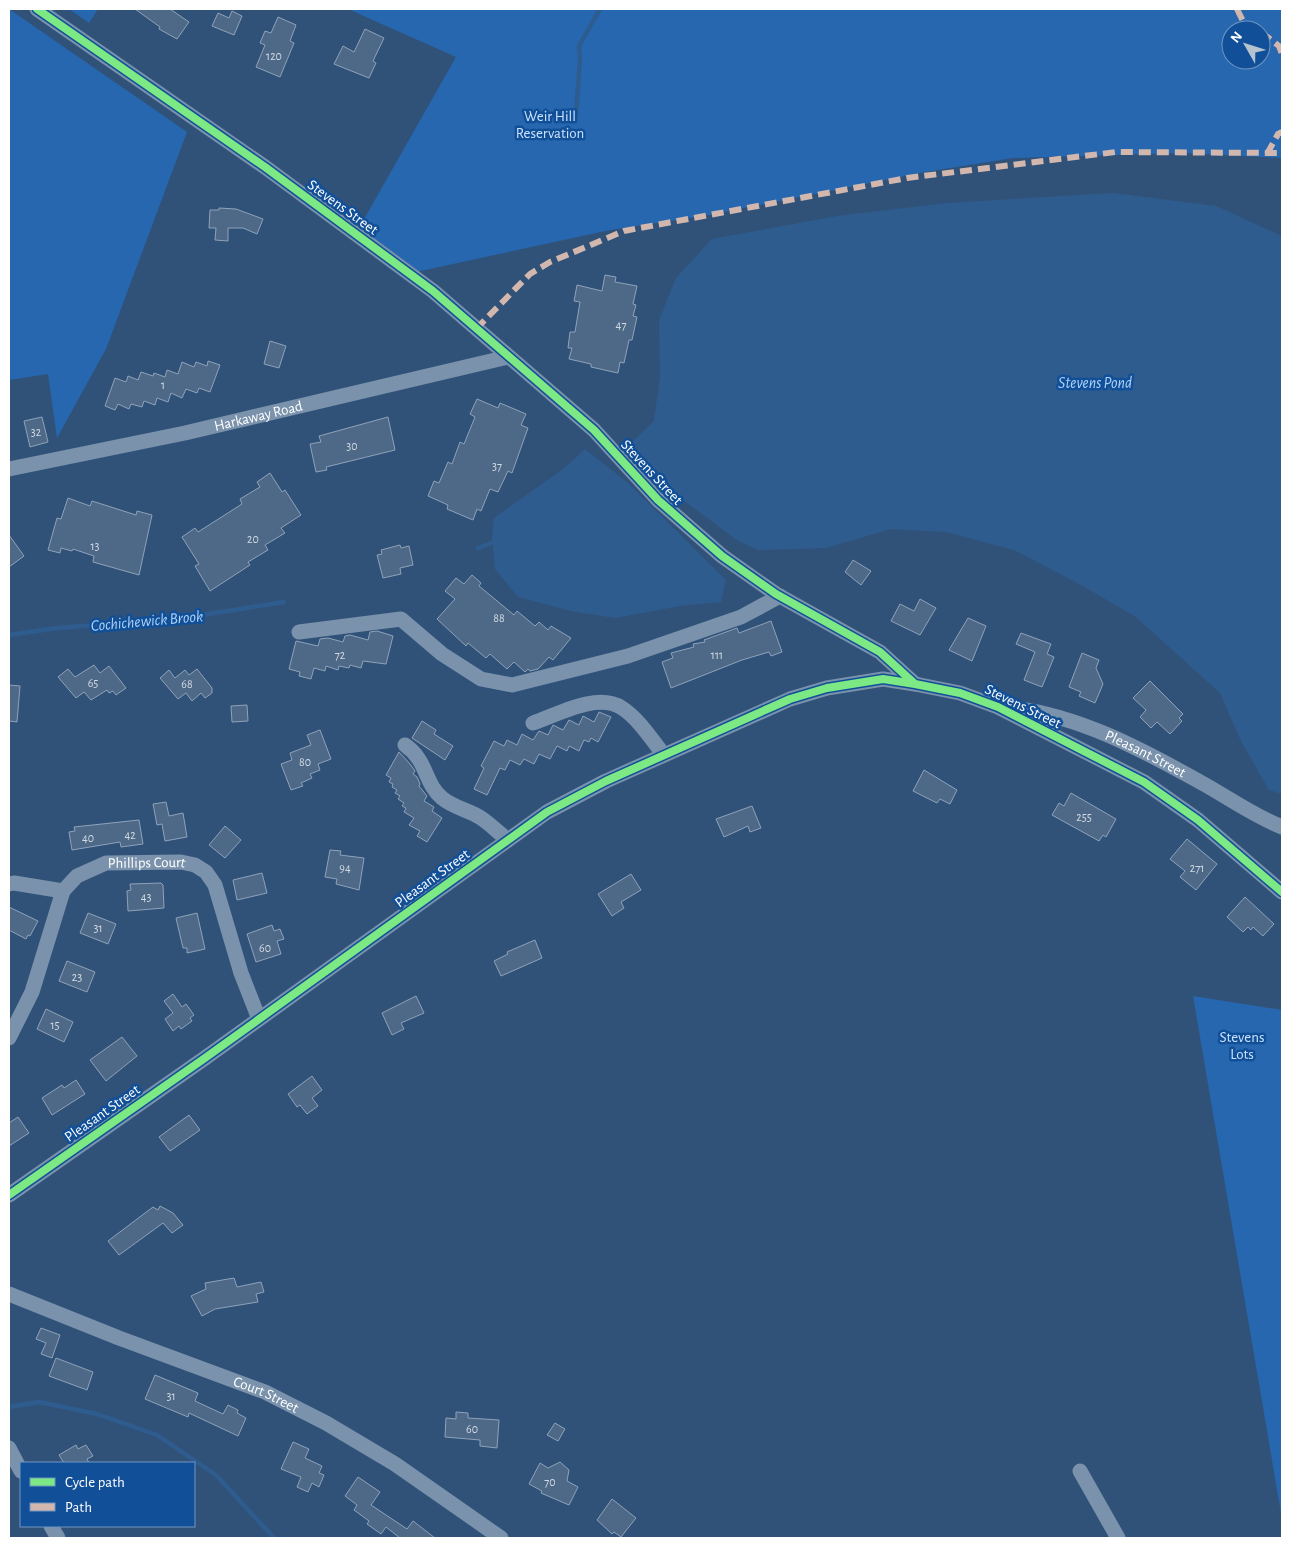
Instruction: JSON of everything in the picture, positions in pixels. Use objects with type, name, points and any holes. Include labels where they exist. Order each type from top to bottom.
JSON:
[{"type":"street","name":"Stevens Street","points":[[37,9],[265,167],[433,291],[594,430],[677,519],[722,556],[780,596],[880,652],[916,684],[960,693],[998,707],[1144,782],[1205,826],[1282,892]]},
{"type":"street","name":"Harkaway Road","points":[[9,469],[184,433],[508,357]]},
{"type":"street","points":[[300,632],[401,619],[442,654],[481,679],[512,686],[628,656],[741,617],[780,596]]},
{"type":"street","name":"Pleasant Street","points":[[9,1194],[258,1020],[555,808],[606,781],[790,699],[827,688],[883,679],[916,684]]},
{"type":"street","points":[[533,723],[594,702],[612,703],[624,709],[664,755]]},
{"type":"street","name":"Pleasant Street","points":[[998,707],[1038,712],[1076,722],[1110,736],[1282,827]]},
{"type":"street","points":[[405,745],[415,752],[425,766],[431,784],[441,797],[453,805],[480,817],[508,840]]},
{"type":"street","name":"Phillips Court","points":[[9,1038],[32,992],[63,891],[77,876],[106,863],[181,862],[195,865],[206,872],[215,885],[241,973],[258,1020]]},
{"type":"street","points":[[9,884],[14,883],[63,891]]},
{"type":"street","name":"Court Street","points":[[9,1294],[119,1338],[265,1392],[326,1423],[396,1464],[501,1538]]},
{"type":"street","points":[[9,1450],[20,1469]]},
{"type":"street","points":[[1080,1471],[1118,1538]]},
{"type":"street","points":[[52,1527],[58,1538]]},
{"type":"green space","points":[[9,9],[187,132],[106,349],[57,438],[48,374],[9,380]]},
{"type":"green space","points":[[69,9],[98,9],[89,23]]},
{"type":"green space","name":"Weir Hill Reservation","points":[[348,9],[1282,9],[1282,158],[1184,153],[1013,158],[925,172],[709,215],[610,230],[416,272],[359,228],[456,57]]},
{"type":"green space","name":"Stevens Lots","points":[[1193,996],[1282,1010],[1282,1519]]},
{"type":"water","name":"Stevens Pond","points":[[1113,193],[1216,206],[1282,236],[1282,794],[1269,790],[1241,741],[1220,693],[1136,617],[1081,585],[1014,550],[946,532],[891,529],[826,548],[758,550],[737,540],[646,473],[628,446],[654,421],[660,377],[659,320],[676,278],[712,239],[837,216],[947,203]]},
{"type":"water","points":[[585,449],[628,483],[726,580],[721,602],[680,606],[615,618],[571,611],[518,597],[495,569],[492,538],[494,518],[566,467]]},
{"type":"building","points":[[135,9],[170,9],[189,22],[177,39],[159,29],[160,27]]},
{"type":"building","points":[[232,11],[242,16],[234,35],[212,26],[218,13],[229,18]]},
{"type":"building","points":[[278,17],[296,25],[290,41],[294,43],[280,77],[256,67],[265,45],[260,43],[265,31],[271,33]]},
{"type":"building","points":[[365,29],[384,38],[373,61],[376,63],[369,78],[334,64],[343,46],[354,52]]},
{"type":"building","points":[[219,208],[236,209],[263,219],[257,234],[243,228],[228,228],[228,241],[215,240],[216,228],[209,228],[210,210],[219,210]]},
{"type":"building","points":[[605,275],[616,277],[615,282],[637,286],[633,304],[636,305],[633,316],[637,317],[632,340],[629,340],[624,363],[620,362],[618,373],[591,367],[591,364],[569,359],[572,348],[568,348],[570,332],[575,332],[580,302],[574,301],[577,285],[602,291]]},
{"type":"building","points":[[270,341],[286,346],[279,368],[264,364]]},
{"type":"building","points":[[208,361],[220,365],[210,392],[199,388],[197,393],[186,389],[182,398],[171,393],[168,402],[157,398],[155,405],[144,401],[142,407],[131,404],[129,409],[118,404],[115,410],[105,406],[115,378],[126,382],[128,376],[138,380],[141,372],[153,376],[154,373],[165,377],[167,370],[178,374],[182,362],[194,367],[196,362],[207,366]]},
{"type":"building","points":[[477,399],[498,408],[500,403],[526,414],[521,425],[528,428],[512,473],[508,471],[498,492],[490,489],[481,511],[477,509],[473,520],[447,509],[448,505],[428,496],[434,481],[439,483],[448,462],[452,464],[460,442],[464,444],[475,417],[470,414]]},
{"type":"building","points":[[42,417],[48,442],[30,447],[24,421]]},
{"type":"building","points":[[388,417],[395,450],[326,467],[327,470],[316,472],[310,444],[321,442],[319,436]]},
{"type":"building","points":[[270,473],[282,492],[285,490],[301,515],[281,528],[285,533],[265,545],[268,550],[248,562],[250,565],[210,591],[195,566],[199,564],[182,537],[195,528],[198,532],[242,504],[240,499],[260,487],[257,482]]},
{"type":"building","points":[[68,498],[90,506],[92,501],[136,515],[137,511],[152,515],[139,575],[93,562],[94,556],[73,549],[72,551],[61,548],[60,553],[48,550],[57,518],[61,519]]},
{"type":"building","points":[[9,535],[24,556],[9,567]]},
{"type":"building","points":[[400,545],[401,548],[409,546],[413,565],[400,568],[401,574],[383,578],[377,555],[382,554],[381,550]]},
{"type":"building","points":[[853,560],[871,571],[861,585],[845,572]]},
{"type":"building","points":[[472,575],[481,583],[479,586],[514,615],[517,611],[535,626],[539,622],[548,630],[551,626],[571,638],[553,660],[549,657],[538,669],[530,671],[528,669],[525,672],[514,662],[507,669],[490,654],[486,658],[468,643],[466,646],[437,619],[455,599],[445,591],[456,578],[464,584]]},
{"type":"building","points":[[920,599],[936,608],[920,635],[891,621],[900,604],[914,611]]},
{"type":"building","points":[[968,618],[986,626],[972,661],[949,650]]},
{"type":"building","points":[[771,621],[782,652],[771,656],[769,652],[742,660],[671,688],[662,662],[673,658],[671,653],[694,647],[693,644],[705,642],[704,640],[737,628],[739,633]]},
{"type":"building","points":[[377,631],[393,636],[386,664],[363,661],[361,668],[350,665],[349,668],[339,666],[338,670],[326,666],[325,671],[314,668],[311,679],[299,676],[300,672],[289,669],[296,641],[318,646],[320,639],[328,638],[343,642],[345,636],[350,635],[368,640],[370,632]]},
{"type":"building","points":[[1021,633],[1051,644],[1047,654],[1054,657],[1042,687],[1024,680],[1035,652],[1016,644]]},
{"type":"building","points":[[1082,653],[1099,660],[1096,668],[1103,684],[1095,703],[1079,696],[1081,692],[1069,687]]},
{"type":"building","points":[[94,665],[100,673],[109,666],[126,688],[116,695],[113,691],[109,693],[107,690],[91,700],[84,692],[76,698],[58,677],[68,669],[75,677]]},
{"type":"building","points":[[197,669],[212,688],[212,693],[205,698],[201,693],[192,701],[186,693],[178,699],[160,678],[169,670],[175,678],[185,670],[189,675]]},
{"type":"building","points":[[1150,681],[1183,714],[1179,718],[1182,721],[1170,734],[1157,722],[1151,728],[1140,717],[1146,710],[1133,698]]},
{"type":"building","points":[[9,685],[20,686],[17,722],[9,721]]},
{"type":"building","points":[[247,705],[248,721],[232,722],[231,706]]},
{"type":"building","points":[[599,712],[611,717],[598,742],[591,738],[589,742],[584,740],[579,751],[569,746],[567,751],[557,746],[550,759],[539,754],[534,764],[524,759],[520,765],[510,760],[505,770],[500,768],[487,795],[474,789],[484,768],[481,766],[494,741],[504,746],[507,740],[517,745],[522,734],[533,740],[539,731],[548,735],[553,725],[563,730],[569,720],[579,725],[583,716],[594,722]]},
{"type":"building","points":[[422,721],[436,730],[434,734],[453,746],[445,760],[412,738]]},
{"type":"building","points":[[320,730],[331,759],[318,764],[320,770],[310,774],[312,778],[301,783],[303,786],[291,790],[281,764],[292,760],[290,753],[311,745],[307,735]]},
{"type":"building","points":[[399,752],[415,771],[413,774],[417,777],[419,786],[427,796],[424,801],[434,807],[432,811],[442,818],[427,842],[417,836],[420,831],[409,825],[414,818],[404,812],[406,808],[402,806],[404,803],[398,799],[400,796],[395,793],[397,790],[389,782],[391,778],[386,775]]},
{"type":"building","points":[[924,770],[957,790],[950,804],[940,799],[937,803],[913,791]]},
{"type":"building","points":[[1071,793],[1116,819],[1106,837],[1103,835],[1099,841],[1052,815],[1059,803],[1064,806]]},
{"type":"building","points":[[166,802],[169,816],[183,813],[187,837],[165,841],[162,824],[157,825],[153,804]]},
{"type":"building","points":[[752,806],[761,828],[750,832],[748,826],[724,837],[716,819]]},
{"type":"building","points":[[139,820],[143,844],[121,847],[120,842],[72,850],[69,832],[75,831],[74,827]]},
{"type":"building","points":[[225,826],[241,840],[225,858],[209,845]]},
{"type":"building","points":[[1187,839],[1217,864],[1196,890],[1180,877],[1185,871],[1170,859]]},
{"type":"building","points":[[330,850],[341,851],[340,855],[364,858],[359,890],[336,884],[337,879],[325,877]]},
{"type":"building","points":[[262,873],[267,893],[237,900],[233,880]]},
{"type":"building","points":[[631,874],[641,890],[621,902],[624,908],[612,916],[598,894]]},
{"type":"building","points":[[161,883],[163,885],[164,908],[128,911],[127,891],[131,890],[130,884]]},
{"type":"building","points":[[1245,897],[1274,924],[1263,936],[1253,927],[1251,930],[1248,927],[1243,932],[1227,917]]},
{"type":"building","points":[[9,907],[38,921],[30,936],[28,935],[26,939],[9,930]]},
{"type":"building","points":[[88,913],[116,924],[108,944],[80,933]]},
{"type":"building","points":[[197,913],[205,949],[187,953],[187,948],[183,948],[176,918]]},
{"type":"building","points":[[272,925],[274,931],[280,929],[284,939],[277,941],[281,954],[256,962],[247,934]]},
{"type":"building","points":[[535,940],[542,958],[501,976],[494,961],[508,954],[507,952]]},
{"type":"building","points":[[67,961],[95,972],[87,992],[59,981]]},
{"type":"building","points":[[173,994],[182,1007],[186,1004],[194,1015],[190,1018],[192,1021],[181,1029],[179,1026],[173,1031],[165,1019],[173,1013],[164,1001]]},
{"type":"building","points":[[416,996],[424,1013],[401,1023],[404,1029],[392,1035],[382,1013]]},
{"type":"building","points":[[46,1009],[73,1022],[64,1042],[37,1029]]},
{"type":"building","points":[[122,1037],[137,1056],[106,1081],[90,1060]]},
{"type":"building","points":[[312,1076],[322,1090],[312,1098],[318,1106],[307,1114],[300,1105],[297,1107],[288,1094]]},
{"type":"building","points":[[76,1080],[85,1094],[52,1115],[42,1098],[62,1085],[64,1088]]},
{"type":"building","points":[[189,1115],[200,1130],[170,1151],[159,1137]]},
{"type":"building","points":[[18,1117],[29,1133],[9,1146],[9,1123]]},
{"type":"building","points":[[160,1206],[173,1213],[183,1225],[172,1233],[163,1223],[119,1255],[108,1241],[153,1207],[158,1210]]},
{"type":"building","points":[[234,1278],[237,1287],[261,1282],[264,1292],[256,1294],[258,1302],[215,1309],[202,1316],[191,1296],[206,1289],[205,1283]]},
{"type":"building","points":[[41,1328],[60,1335],[52,1358],[41,1354],[46,1343],[36,1339]]},
{"type":"building","points":[[56,1358],[93,1372],[87,1390],[49,1376]]},
{"type":"building","points":[[155,1375],[198,1393],[195,1401],[223,1414],[228,1405],[238,1410],[237,1413],[246,1418],[238,1436],[189,1413],[188,1417],[145,1399]]},
{"type":"building","points":[[456,1412],[468,1413],[468,1418],[499,1420],[497,1448],[480,1446],[480,1440],[445,1437],[446,1418],[456,1419]]},
{"type":"building","points":[[555,1423],[565,1429],[558,1441],[547,1435]]},
{"type":"building","points":[[293,1442],[309,1449],[305,1458],[322,1466],[319,1473],[324,1475],[319,1487],[312,1483],[308,1492],[297,1487],[301,1477],[281,1469]]},
{"type":"building","points":[[76,1445],[78,1449],[86,1445],[93,1456],[87,1459],[88,1462],[63,1462],[59,1455]]},
{"type":"building","points":[[560,1462],[569,1470],[567,1481],[578,1487],[569,1505],[541,1493],[542,1491],[529,1484],[540,1463],[548,1468]]},
{"type":"building","points":[[358,1477],[380,1492],[371,1505],[407,1529],[413,1521],[435,1538],[400,1538],[386,1527],[381,1534],[367,1524],[369,1521],[354,1510],[357,1505],[345,1496]]},
{"type":"building","points":[[612,1499],[636,1518],[621,1537],[614,1532],[612,1534],[597,1520]]},
{"type":"waterway","points":[[576,116],[580,58],[579,46],[600,9]]},
{"type":"waterway","points":[[478,548],[497,541]]},
{"type":"waterway","name":"Cochichewick Brook","points":[[9,635],[57,628],[176,619],[284,602]]},
{"type":"waterway","points":[[9,1407],[39,1402],[97,1414],[157,1435],[216,1475],[274,1538]]},
{"type":"marked path","points":[[1237,9],[1242,20]]},
{"type":"marked path","points":[[1271,40],[1279,46],[1282,54]]},
{"type":"marked path","points":[[1267,154],[1278,134],[1282,132]]},
{"type":"marked path","points":[[476,329],[530,274],[550,262],[624,231],[907,178],[1116,152],[1282,153]]},
{"type":"cycle path","points":[[37,9],[265,167],[433,291],[594,430],[658,500],[722,556],[776,594],[880,652],[915,684],[960,693],[998,707],[1144,782],[1198,820],[1282,892]]},
{"type":"cycle path","points":[[9,1195],[205,1058],[547,812],[606,781],[790,699],[827,688],[883,679],[915,684]]}]
